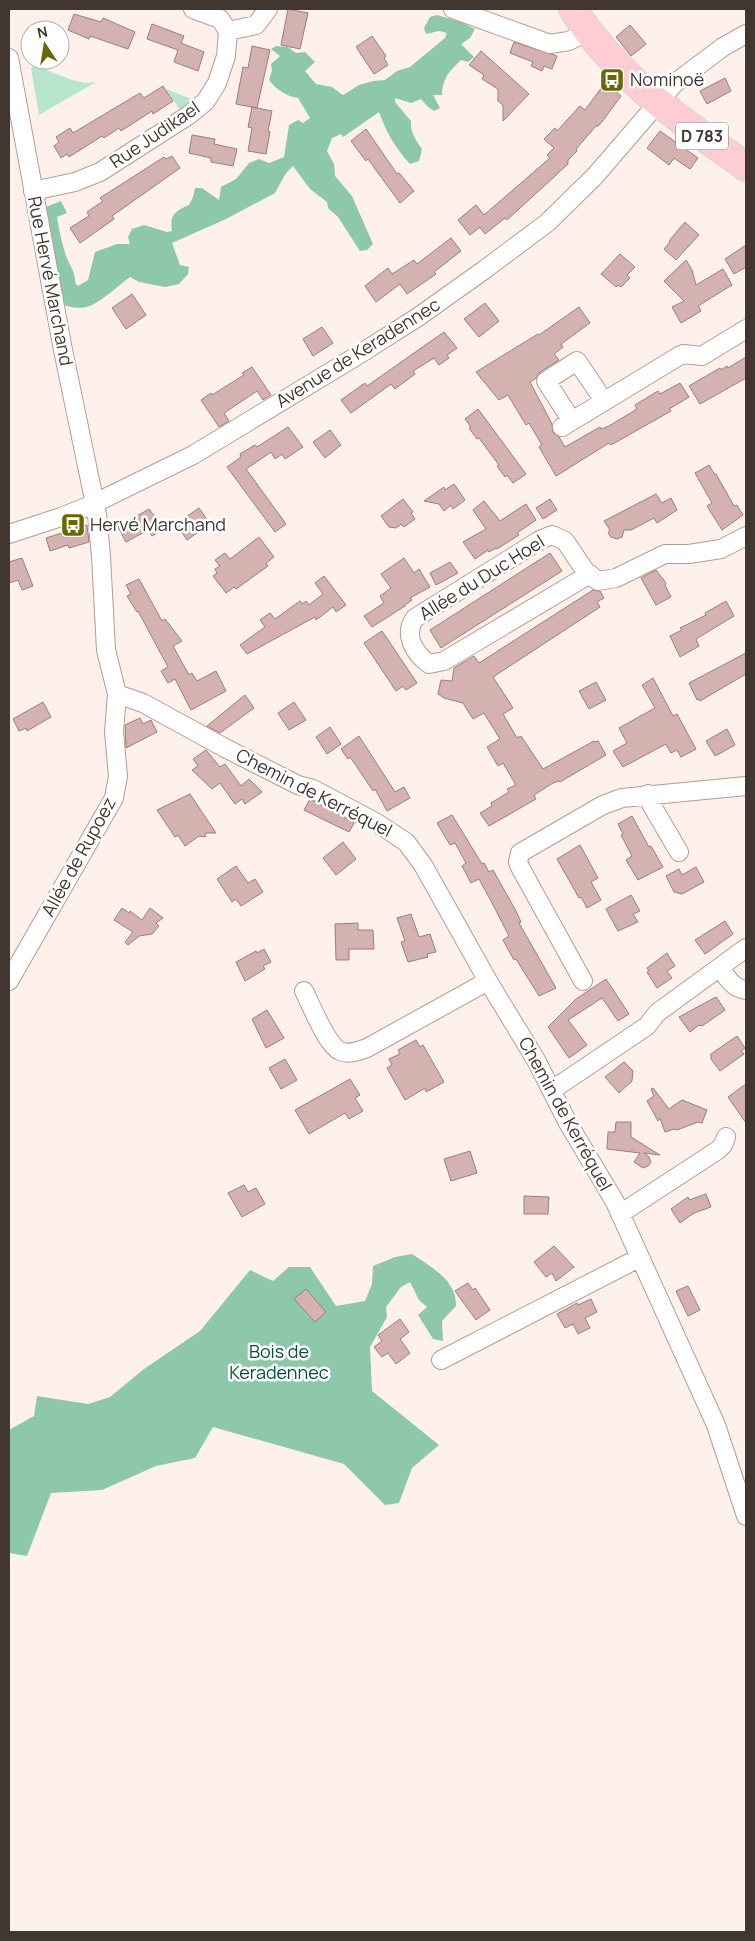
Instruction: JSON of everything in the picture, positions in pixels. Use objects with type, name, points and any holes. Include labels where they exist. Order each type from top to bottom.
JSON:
[{"type":"main road","name":"D 783","points":[[573,9],[612,60],[658,103],[681,122],[746,167]]},
{"type":"street","points":[[193,9],[220,19],[228,31],[256,25],[268,9]]},
{"type":"street","points":[[453,9],[550,44],[569,41],[588,31]]},
{"type":"street","name":"Rue Judikael","points":[[33,190],[75,182],[100,172],[198,109],[213,90],[219,77],[226,56],[228,31]]},
{"type":"street","name":"Avenue de Keradennec","points":[[9,534],[61,517],[94,503],[187,458],[396,332],[530,237],[595,176],[675,83],[722,46],[746,34]]},
{"type":"street","name":"Rue Hervé Marchand","points":[[9,58],[94,503]]},
{"type":"street","points":[[604,401],[577,361],[546,381],[567,424],[679,356],[702,356],[746,330]]},
{"type":"street","points":[[94,503],[102,556],[106,650],[116,694]]},
{"type":"street","name":"Allée du Duc Hoel","points":[[552,535],[564,541],[590,574],[444,661],[428,664],[420,657],[410,639],[410,626],[416,618],[540,540],[552,535]]},
{"type":"street","points":[[590,574],[598,581],[616,578],[665,554],[689,554],[721,549],[746,536]]},
{"type":"street","name":"Chemin de Kerréquel","points":[[116,694],[143,703],[298,785],[313,789],[377,823],[399,837],[412,849],[519,1031],[568,1123],[620,1214],[716,1425],[746,1516]]},
{"type":"street","name":"Allée de Rupoez","points":[[9,981],[114,798],[118,776],[114,732],[116,694]]},
{"type":"street","points":[[583,981],[521,869],[518,857],[523,850],[603,805],[627,796],[746,786]]},
{"type":"street","points":[[648,794],[651,804],[679,852]]},
{"type":"street","points":[[552,1090],[647,1026],[657,1013],[746,948]]},
{"type":"street","points":[[720,968],[738,989],[746,990]]},
{"type":"street","points":[[304,991],[332,1045],[342,1052],[349,1053],[358,1052],[366,1048],[488,981]]},
{"type":"street","points":[[620,1214],[718,1150],[726,1137]]},
{"type":"street","points":[[441,1360],[639,1258]]},
{"type":"green space","points":[[437,15],[461,22],[475,29],[470,38],[461,44],[474,57],[468,62],[461,60],[447,75],[442,95],[433,95],[440,108],[434,111],[421,99],[411,103],[395,98],[395,102],[411,121],[412,132],[422,149],[419,161],[410,164],[400,152],[392,140],[379,112],[343,137],[341,134],[332,138],[327,151],[334,164],[335,176],[352,196],[373,244],[367,250],[360,251],[338,217],[328,208],[327,202],[310,189],[293,166],[286,173],[275,193],[226,219],[172,243],[180,265],[189,267],[188,274],[179,284],[165,287],[139,282],[130,277],[102,299],[91,305],[81,308],[66,306],[59,296],[42,217],[46,207],[61,201],[67,213],[57,217],[66,256],[74,273],[75,283],[78,286],[88,280],[95,252],[117,244],[130,244],[128,237],[132,229],[144,225],[167,232],[172,231],[172,217],[180,209],[189,205],[195,188],[202,188],[219,200],[221,187],[236,179],[249,163],[259,159],[269,163],[284,157],[289,125],[298,120],[303,123],[310,118],[298,98],[282,92],[269,80],[272,70],[271,64],[280,56],[271,49],[276,46],[288,47],[296,53],[305,52],[315,62],[305,71],[316,84],[332,87],[343,95],[359,85],[385,80],[397,71],[410,67],[445,38],[447,33],[439,31],[426,34],[424,28],[430,17]]},
{"type":"green space","points":[[31,70],[47,70],[73,80],[89,83],[96,82],[39,115]]},
{"type":"green space","points":[[166,89],[194,100],[180,110]]},
{"type":"green space","name":"Bois de Keradennec","points":[[412,1254],[435,1269],[448,1282],[455,1297],[456,1306],[442,1321],[443,1341],[433,1339],[418,1315],[427,1307],[419,1300],[410,1282],[401,1287],[386,1307],[387,1317],[370,1347],[372,1391],[439,1445],[412,1468],[399,1503],[385,1505],[344,1464],[213,1427],[195,1458],[156,1466],[102,1490],[51,1493],[27,1556],[9,1553],[9,1430],[34,1416],[37,1396],[88,1404],[110,1397],[144,1369],[200,1331],[250,1270],[273,1281],[289,1267],[310,1267],[336,1306],[365,1301],[372,1284],[373,1266],[395,1257]]},
{"type":"building","points":[[288,9],[308,13],[300,49],[281,45]]},
{"type":"building","points":[[74,14],[101,22],[103,18],[135,32],[128,49],[90,36],[89,39],[70,31]]},
{"type":"building","points":[[152,24],[184,36],[181,43],[204,52],[198,71],[174,62],[178,50],[147,39]]},
{"type":"building","points":[[630,25],[646,44],[631,56],[616,37]]},
{"type":"building","points":[[372,36],[386,56],[384,58],[388,65],[374,74],[356,47]]},
{"type":"building","points":[[514,42],[557,56],[552,69],[544,66],[542,71],[531,66],[533,62],[510,53]]},
{"type":"building","points":[[252,46],[270,50],[257,108],[236,104],[243,67],[248,68]]},
{"type":"building","points":[[481,51],[529,94],[503,121],[503,105],[498,101],[498,89],[482,79],[484,75],[469,65]]},
{"type":"building","points":[[725,78],[731,91],[707,104],[700,91]]},
{"type":"building","points":[[605,83],[621,96],[602,122],[596,126],[576,149],[577,151],[568,160],[568,164],[507,220],[505,218],[485,234],[480,227],[470,235],[458,220],[476,205],[484,215],[550,158],[547,155],[554,148],[544,139],[555,128],[557,131],[580,106],[585,110]]},
{"type":"building","points":[[163,86],[173,101],[153,114],[152,111],[121,131],[119,128],[104,138],[102,136],[69,157],[67,154],[61,158],[54,146],[59,142],[56,137],[70,128],[73,133],[140,93],[144,98]]},
{"type":"building","points":[[252,107],[272,111],[266,154],[248,151],[252,128],[248,127]]},
{"type":"building","points":[[366,129],[397,174],[399,173],[414,191],[400,203],[368,159],[366,161],[351,141]]},
{"type":"building","points":[[660,131],[698,158],[690,169],[674,158],[669,165],[647,148]]},
{"type":"building","points":[[192,135],[215,139],[214,144],[237,149],[233,166],[211,162],[211,158],[189,153]]},
{"type":"building","points":[[172,156],[180,168],[112,216],[114,219],[80,243],[70,228],[89,216],[87,212],[103,201],[100,198],[164,157],[166,159]]},
{"type":"building","points":[[685,222],[699,235],[676,260],[664,249]]},
{"type":"building","points":[[451,238],[461,251],[434,272],[436,274],[407,294],[400,284],[376,302],[365,286],[388,268],[392,274],[414,260],[417,264]]},
{"type":"building","points":[[746,245],[746,267],[734,274],[725,259]]},
{"type":"building","points":[[620,254],[635,267],[627,275],[630,278],[621,287],[618,285],[616,287],[601,274]]},
{"type":"building","points":[[686,260],[692,270],[696,285],[723,269],[732,285],[698,306],[701,311],[681,323],[672,307],[684,301],[664,281]]},
{"type":"building","points":[[132,294],[146,315],[126,329],[112,308]]},
{"type":"building","points":[[485,303],[499,321],[479,337],[464,319]]},
{"type":"building","points":[[579,307],[590,323],[561,344],[563,347],[554,354],[559,360],[540,372],[530,382],[552,424],[553,432],[559,437],[565,447],[600,427],[601,429],[609,426],[637,409],[635,405],[658,391],[660,394],[680,383],[689,397],[669,409],[671,411],[611,445],[609,443],[556,476],[539,447],[542,445],[529,423],[526,425],[508,395],[499,400],[476,372],[539,335]]},
{"type":"building","points":[[322,327],[333,343],[313,356],[303,339]]},
{"type":"building","points":[[444,332],[457,348],[447,355],[449,358],[439,365],[434,358],[413,371],[415,374],[395,389],[391,384],[351,413],[341,400],[365,383],[367,386]]},
{"type":"building","points":[[746,357],[746,378],[700,404],[689,386],[720,368],[721,370],[727,366],[728,368]]},
{"type":"building","points":[[252,367],[271,395],[263,400],[257,391],[224,413],[229,421],[219,427],[201,400],[244,375],[242,373]]},
{"type":"building","points":[[478,409],[526,474],[513,483],[507,475],[505,477],[497,466],[499,465],[469,428],[471,427],[465,419]]},
{"type":"building","points":[[288,427],[303,447],[285,459],[282,454],[275,459],[271,452],[246,469],[286,524],[275,532],[227,467],[241,457],[240,454],[255,445],[257,447]]},
{"type":"building","points":[[330,430],[341,445],[325,458],[313,442]]},
{"type":"building","points":[[709,465],[734,506],[737,505],[743,515],[722,530],[707,506],[712,503],[695,473]]},
{"type":"building","points":[[454,484],[465,500],[453,509],[451,505],[444,511],[439,504],[424,501],[444,487],[445,490]]},
{"type":"building","points":[[656,494],[662,503],[671,498],[677,510],[657,523],[654,518],[631,530],[624,530],[622,537],[617,539],[611,537],[608,533],[610,530],[604,521]]},
{"type":"building","points":[[403,499],[413,512],[411,513],[415,519],[404,527],[401,524],[396,528],[389,527],[381,516]]},
{"type":"building","points":[[550,499],[557,510],[543,519],[536,508]]},
{"type":"building","points":[[484,501],[500,521],[526,504],[536,520],[517,533],[519,535],[497,549],[489,552],[488,550],[475,559],[463,542],[486,529],[473,510]]},
{"type":"building","points":[[199,508],[210,524],[187,540],[176,524]]},
{"type":"building","points":[[149,509],[164,529],[152,536],[148,530],[126,542],[118,527]]},
{"type":"building","points":[[87,525],[89,542],[69,548],[68,545],[50,551],[46,538]]},
{"type":"building","points":[[259,537],[274,557],[266,563],[268,566],[236,589],[234,587],[226,593],[213,576],[217,573],[215,569],[220,566],[215,560],[225,553],[230,559]]},
{"type":"building","points":[[550,553],[562,571],[441,648],[430,630]]},
{"type":"building","points":[[22,558],[33,586],[22,590],[18,580],[9,583],[9,562]]},
{"type":"building","points":[[404,558],[414,573],[419,569],[430,587],[410,598],[412,600],[405,606],[372,627],[364,616],[384,603],[380,596],[391,588],[381,574]]},
{"type":"building","points":[[450,562],[458,573],[436,585],[430,573]]},
{"type":"building","points":[[656,570],[666,583],[665,585],[671,597],[656,605],[641,578]]},
{"type":"building","points":[[324,576],[346,605],[336,612],[333,607],[316,620],[315,617],[247,654],[240,645],[265,627],[260,620],[270,613],[275,619],[300,601],[302,604],[306,601],[309,605],[323,594],[315,583]]},
{"type":"building","points":[[139,579],[162,621],[165,619],[182,641],[173,646],[189,675],[192,673],[197,681],[216,671],[226,691],[191,710],[175,679],[168,683],[161,671],[168,667],[138,611],[127,596],[131,594],[126,585]]},
{"type":"building","points":[[593,590],[600,591],[604,598],[597,602],[600,607],[493,677],[513,708],[503,714],[517,738],[521,736],[543,769],[594,741],[598,741],[606,755],[560,782],[553,783],[534,795],[536,799],[489,826],[480,813],[492,806],[491,803],[509,792],[507,789],[516,785],[503,763],[498,766],[487,747],[500,739],[484,713],[473,719],[463,703],[444,698],[438,694],[441,680],[452,681],[454,668],[474,656],[479,663]]},
{"type":"building","points":[[726,601],[734,616],[696,639],[699,646],[680,657],[670,636]]},
{"type":"building","points":[[382,631],[417,683],[406,690],[403,686],[396,691],[364,643]]},
{"type":"building","points":[[746,653],[746,674],[700,701],[699,699],[697,700],[689,683]]},
{"type":"building","points":[[653,678],[673,716],[677,714],[696,749],[681,757],[677,750],[671,753],[666,744],[623,767],[613,751],[627,743],[619,728],[655,708],[642,685]]},
{"type":"building","points":[[596,682],[606,700],[589,709],[579,691]]},
{"type":"building","points":[[245,695],[254,708],[220,733],[207,726]]},
{"type":"building","points":[[43,702],[51,717],[27,731],[26,728],[19,731],[13,719]]},
{"type":"building","points":[[294,702],[306,720],[289,730],[278,713]]},
{"type":"building","points":[[140,718],[143,724],[151,720],[157,732],[126,748],[125,725]]},
{"type":"building","points":[[330,727],[341,744],[327,754],[316,737]]},
{"type":"building","points":[[727,729],[735,745],[715,756],[706,741]]},
{"type":"building","points":[[359,736],[395,792],[404,787],[410,798],[387,811],[375,789],[373,791],[350,757],[348,759],[341,749]]},
{"type":"building","points":[[206,750],[220,767],[225,764],[241,786],[249,779],[262,792],[245,804],[242,799],[235,804],[220,783],[212,789],[192,770],[198,766],[193,759]]},
{"type":"building","points":[[190,794],[216,833],[206,833],[205,837],[199,836],[185,846],[178,835],[175,837],[157,810]]},
{"type":"building","points":[[310,799],[354,823],[349,832],[304,810]]},
{"type":"building","points":[[452,815],[482,864],[484,863],[489,872],[493,870],[516,911],[521,922],[519,923],[556,988],[539,996],[516,959],[514,960],[503,940],[509,936],[479,879],[471,883],[462,866],[466,863],[455,843],[450,845],[437,823]]},
{"type":"building","points":[[632,816],[649,847],[651,846],[663,867],[638,880],[626,860],[632,856],[621,835],[623,834],[618,824]]},
{"type":"building","points":[[343,842],[356,859],[336,875],[323,858]]},
{"type":"building","points":[[580,845],[598,878],[591,882],[601,900],[587,908],[581,897],[579,898],[557,859]]},
{"type":"building","points":[[236,866],[248,883],[255,879],[263,892],[241,906],[236,899],[232,902],[217,879]]},
{"type":"building","points":[[696,867],[704,882],[682,894],[674,892],[666,876],[679,869],[682,875]]},
{"type":"building","points":[[631,895],[640,911],[633,914],[638,922],[618,931],[606,909]]},
{"type":"building","points":[[122,908],[129,913],[130,911],[142,920],[150,908],[163,918],[156,923],[159,926],[152,934],[139,936],[128,945],[125,942],[133,932],[114,920]]},
{"type":"building","points":[[411,914],[419,937],[430,934],[436,952],[427,954],[428,957],[408,962],[401,942],[405,941],[397,918]]},
{"type":"building","points":[[725,921],[733,934],[705,954],[695,940]]},
{"type":"building","points":[[358,923],[358,930],[373,930],[374,949],[349,949],[349,960],[336,960],[335,924]]},
{"type":"building","points":[[264,949],[271,962],[263,966],[265,969],[245,981],[236,962],[256,951],[257,953]]},
{"type":"building","points":[[667,953],[675,966],[667,971],[672,978],[657,988],[647,972],[649,971],[647,968]]},
{"type":"building","points":[[606,979],[629,1014],[618,1021],[602,998],[568,1020],[587,1045],[569,1058],[548,1027],[576,999]]},
{"type":"building","points":[[716,997],[725,1010],[690,1032],[679,1017]]},
{"type":"building","points":[[267,1010],[284,1038],[266,1048],[252,1019]]},
{"type":"building","points":[[737,1036],[745,1048],[741,1051],[744,1054],[720,1071],[711,1059],[711,1054]]},
{"type":"building","points":[[416,1040],[420,1047],[423,1045],[444,1082],[426,1092],[425,1088],[405,1100],[387,1068],[392,1065],[389,1059],[400,1054],[398,1050]]},
{"type":"building","points":[[285,1059],[297,1080],[281,1089],[269,1068]]},
{"type":"building","points":[[624,1062],[633,1071],[632,1081],[619,1093],[605,1077]]},
{"type":"building","points":[[350,1079],[360,1095],[355,1098],[363,1111],[349,1119],[345,1113],[309,1134],[295,1110]]},
{"type":"building","points":[[746,1084],[746,1123],[728,1097]]},
{"type":"building","points":[[653,1088],[669,1109],[682,1100],[707,1110],[702,1123],[698,1122],[677,1130],[665,1132],[660,1118],[658,1121],[647,1101],[654,1096],[651,1089]]},
{"type":"building","points":[[616,1122],[631,1122],[631,1137],[660,1155],[644,1153],[651,1162],[643,1168],[634,1162],[640,1153],[607,1149],[608,1132],[615,1132]]},
{"type":"building","points":[[470,1151],[477,1173],[451,1181],[444,1159]]},
{"type":"building","points":[[244,1185],[248,1192],[256,1188],[265,1204],[242,1217],[228,1193]]},
{"type":"building","points":[[706,1194],[711,1207],[694,1213],[680,1223],[671,1209],[688,1197],[689,1200]]},
{"type":"building","points":[[524,1196],[549,1197],[548,1214],[524,1214]]},
{"type":"building","points":[[554,1246],[574,1267],[556,1281],[552,1273],[546,1277],[534,1262]]},
{"type":"building","points":[[468,1283],[473,1290],[475,1288],[490,1310],[476,1320],[455,1291]]},
{"type":"building","points":[[688,1286],[700,1310],[688,1316],[676,1291]]},
{"type":"building","points":[[306,1289],[326,1312],[315,1322],[294,1299]]},
{"type":"building","points":[[591,1299],[597,1312],[585,1318],[590,1328],[578,1334],[573,1324],[565,1328],[557,1314],[577,1303],[578,1305]]},
{"type":"building","points":[[400,1319],[409,1332],[400,1339],[410,1353],[396,1364],[388,1353],[382,1357],[374,1347],[382,1341],[378,1335]]},
{"type":"place","name":"Nominoë","points":[[612,80]]},
{"type":"place","name":"Hervé Marchand","points":[[73,525]]}]
